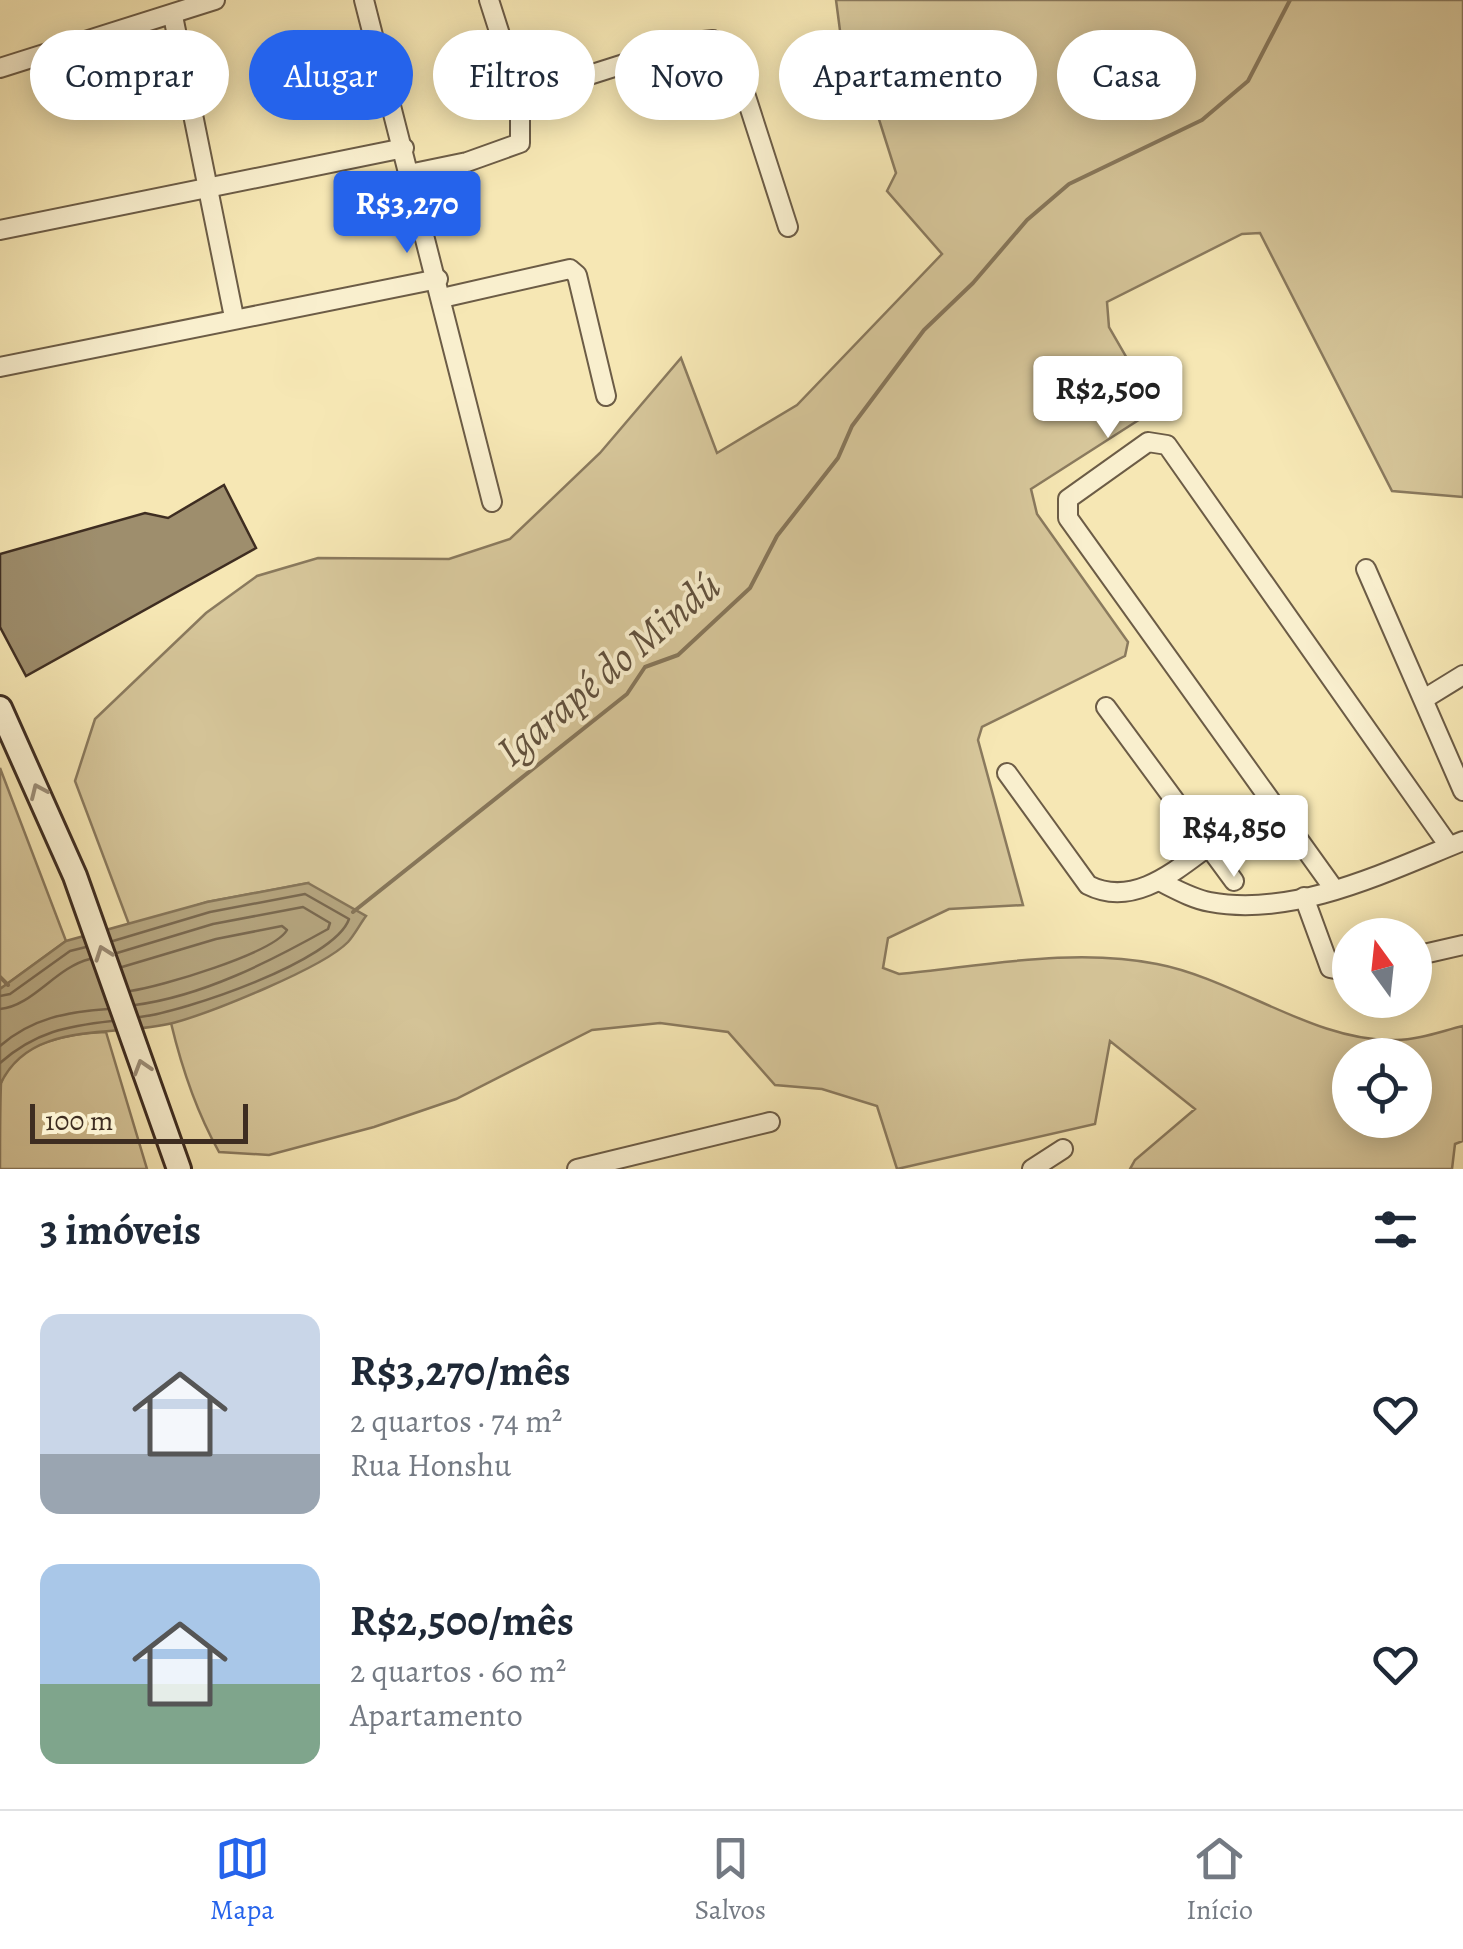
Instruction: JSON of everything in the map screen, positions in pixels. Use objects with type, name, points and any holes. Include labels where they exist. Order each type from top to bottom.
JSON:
[{"type":"main road","points":[[0,708],[75,876],[180,1169]]},
{"type":"street","points":[[0,68],[215,0]]},
{"type":"street","points":[[364,0],[492,502]]},
{"type":"street","points":[[489,0],[498,30]]},
{"type":"street","points":[[173,16],[234,317]]},
{"type":"street","points":[[595,74],[693,42],[713,40],[731,50],[788,227]]},
{"type":"street","points":[[410,174],[515,148],[522,136],[521,120]]},
{"type":"street","points":[[0,230],[404,148]]},
{"type":"street","points":[[0,367],[234,317],[570,269],[577,275],[606,396]]},
{"type":"street","points":[[1161,882],[1216,904],[1304,897],[1334,889],[1456,844],[1167,445],[1148,442],[1068,499],[1068,518],[1334,889]]},
{"type":"street","points":[[1366,569],[1463,791]]},
{"type":"street","points":[[1424,699],[1463,675]]},
{"type":"street","points":[[1106,706],[1234,881]]},
{"type":"street","points":[[1007,773],[1088,885],[1100,891],[1129,891],[1161,882],[1209,846]]},
{"type":"street","points":[[1304,897],[1332,968]]},
{"type":"street","points":[[1432,952],[1463,945]]},
{"type":"street","points":[[577,1169],[770,1122]]},
{"type":"street","points":[[1032,1169],[1063,1150]]},
{"type":"shaded area","points":[[836,0],[1463,0],[1463,497],[1392,491],[1260,233],[1242,234],[1107,302],[1109,327],[1151,400],[1148,414],[1031,489],[1037,514],[1128,642],[1125,656],[982,727],[978,740],[1023,905],[949,909],[888,938],[883,968],[899,974],[1028,960],[1126,959],[1187,972],[1306,1021],[1366,1038],[1332,1038],[1332,1138],[1432,1138],[1432,1038],[1415,1038],[1463,1026],[1463,1141],[1455,1144],[1452,1169],[1130,1169],[1135,1160],[1195,1109],[1110,1041],[1095,1124],[897,1169],[877,1106],[822,1089],[775,1085],[728,1032],[660,1023],[592,1030],[456,1099],[374,1127],[269,1155],[219,1152],[190,1089],[171,1023],[292,974],[308,883],[207,902],[130,927],[75,781],[95,719],[206,613],[257,576],[318,558],[449,559],[510,539],[600,453],[681,358],[717,453],[797,405],[942,254],[887,191],[896,173],[879,120],[1037,120],[1037,30],[840,30]]},
{"type":"shaded area","points":[[0,768],[66,941],[0,989]]},
{"type":"shaded area","points":[[106,1032],[147,1169],[0,1169],[1,1083],[8,1069],[30,1049],[45,1042]]},
{"type":"water","points":[[308,883],[366,916],[335,953],[265,988],[190,1018],[52,1040],[14,1064],[0,1085],[0,989],[66,941],[207,902]]},
{"type":"building","points":[[224,485],[256,548],[26,676],[0,627],[0,554],[145,513],[168,518]]},
{"type":"waterway","name":"Igarapé do Mindú","points":[[353,912],[627,694],[645,667],[678,655],[750,588],[777,536],[838,458],[852,426],[924,330],[973,283],[1027,220],[1069,184],[1202,120],[1248,81],[1290,0]]},
{"type":"waterway","points":[[0,977],[8,985]]}]
